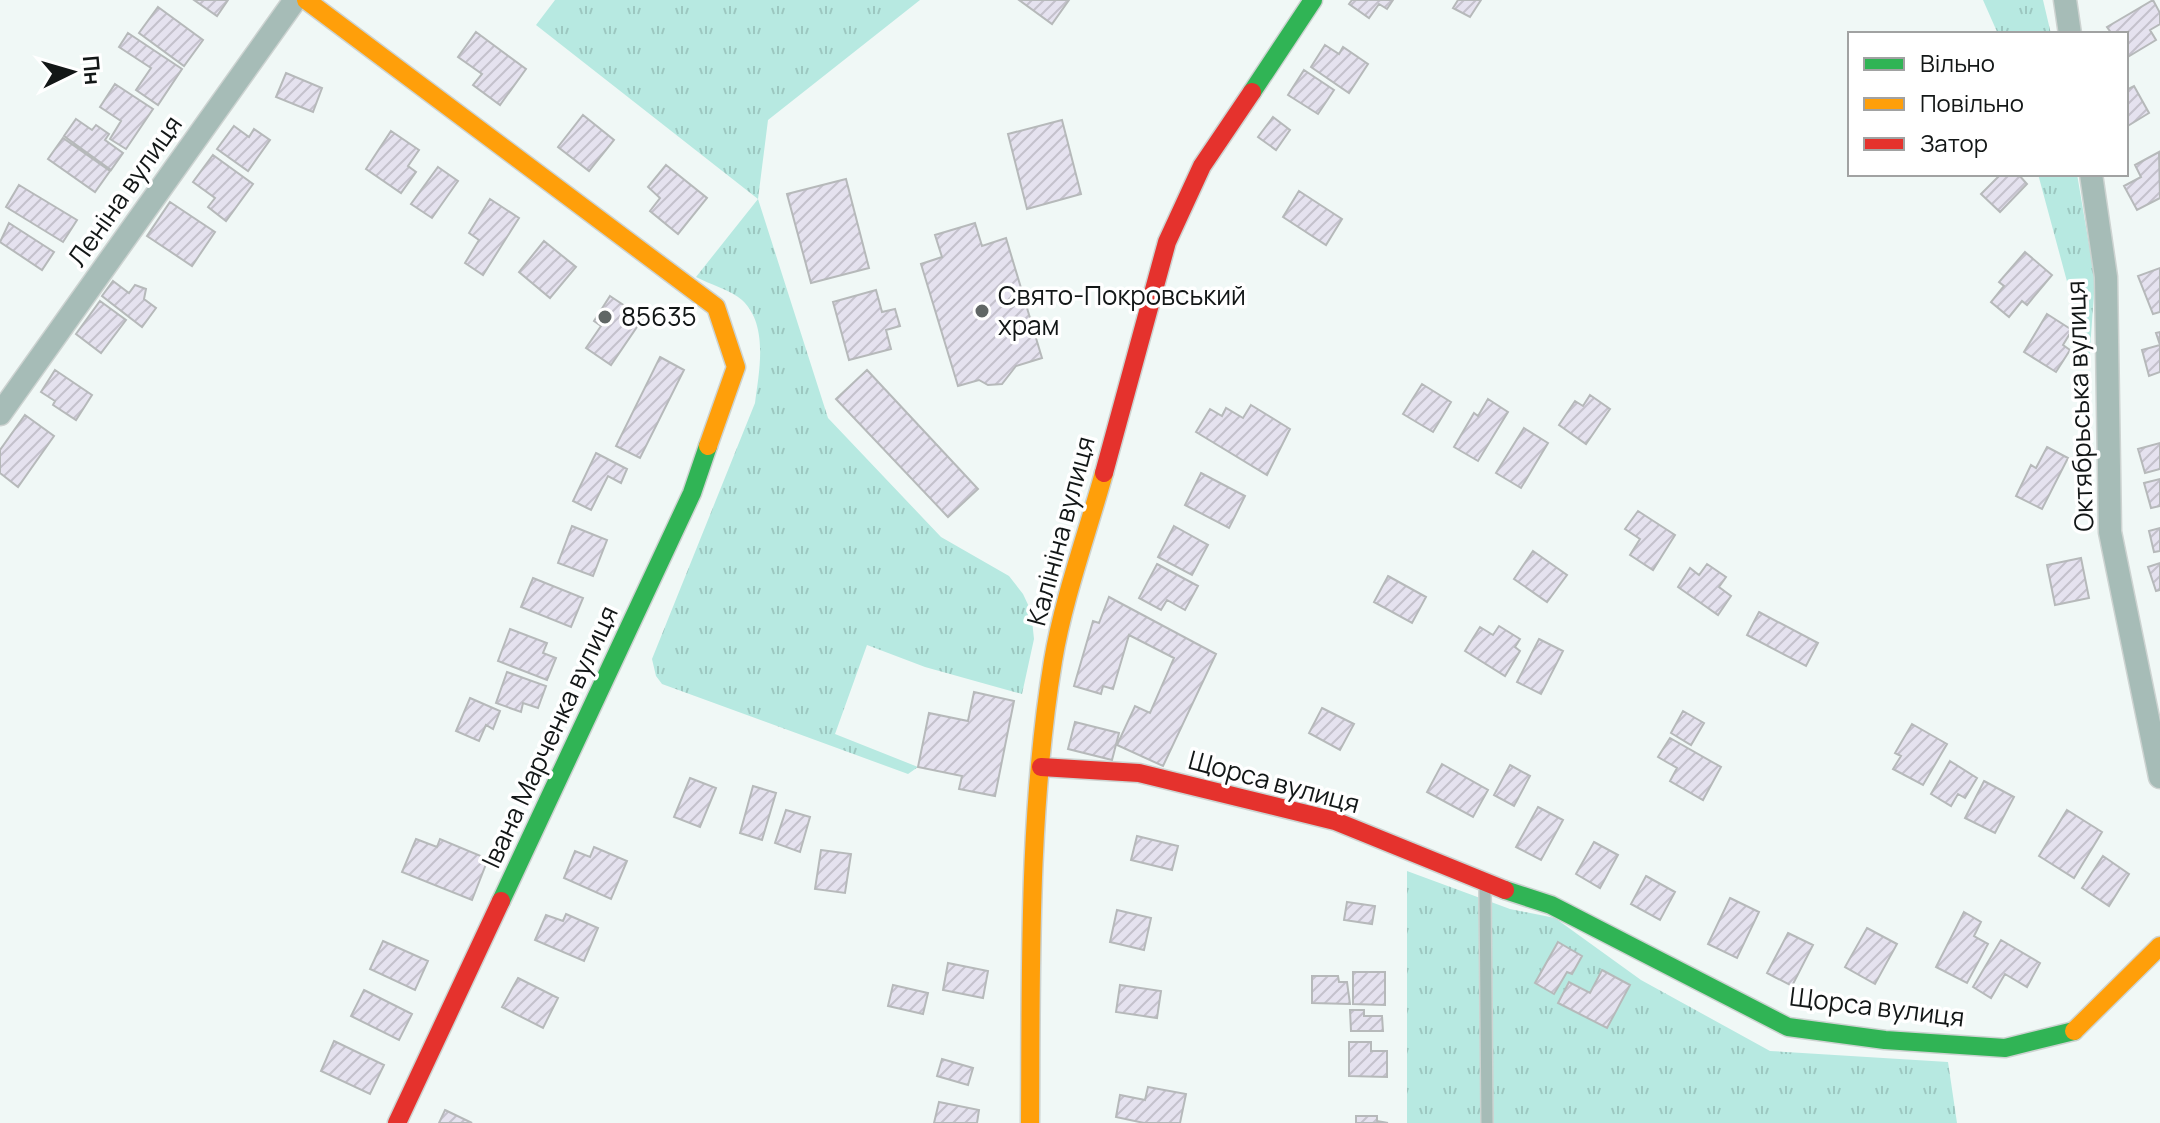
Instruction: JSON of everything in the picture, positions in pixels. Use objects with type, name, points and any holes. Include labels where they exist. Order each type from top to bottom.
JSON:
[{"type":"street","name":"Леніна вулиця","points":[[0,414],[295,0]]},
{"type":"street","name":"Івана Марченка вулиця","points":[[306,0],[716,307],[736,367],[692,493],[397,1123]]},
{"type":"street","points":[[2065,0],[2070,32]]},
{"type":"street","name":"Калініна вулиця","points":[[1030,1123],[1031,979],[1041,767],[1053,659],[1167,242],[1202,166],[1306,2]]},
{"type":"street","name":"Октябрьська вулиця","points":[[2091,176],[2106,277],[2110,532],[2160,777]]},
{"type":"street","name":"Щорса вулиця","points":[[1041,767],[1139,773],[1335,821],[1485,884],[1551,905],[1788,1027],[1885,1040],[2005,1048],[2071,1034],[2160,946]]},
{"type":"lane","points":[[1485,884],[1487,1123]]},
{"type":"green space","points":[[555,0],[920,0],[768,120],[758,199],[536,25]]},
{"type":"green space","points":[[1983,0],[2043,0],[2051,32],[1997,32]]},
{"type":"green space","points":[[2039,176],[2077,176],[2095,280],[2089,363]]},
{"type":"green space","points":[[758,199],[828,418],[941,537],[1009,576],[1031,611],[1034,639],[1022,694],[925,667],[867,645],[835,734],[918,767],[908,774],[662,684],[656,676],[652,659],[755,403],[758,377],[759,335],[750,310],[737,296],[696,277]]},
{"type":"green space","points":[[1407,871],[1510,909],[1555,918],[1641,980],[1770,1051],[1948,1062],[1957,1123],[1407,1123]]},
{"type":"building","points":[[194,0],[228,0],[217,16]]},
{"type":"building","points":[[1019,0],[1069,0],[1052,24]]},
{"type":"building","points":[[1352,0],[1393,0],[1387,9],[1379,4],[1369,18],[1349,4]]},
{"type":"building","points":[[1458,0],[1481,0],[1470,17],[1453,8]]},
{"type":"building","points":[[2153,0],[2160,13],[2160,24],[2150,30],[2156,40],[2128,57],[2128,32],[2111,32],[2107,27]]},
{"type":"building","points":[[158,7],[203,40],[184,66],[139,33]]},
{"type":"building","points":[[476,32],[526,69],[500,105],[473,85],[482,74],[458,57]]},
{"type":"building","points":[[128,33],[182,69],[158,105],[136,90],[151,68],[119,47]]},
{"type":"building","points":[[1325,45],[1339,54],[1343,47],[1368,64],[1349,93],[1311,67]]},
{"type":"building","points":[[1304,70],[1334,90],[1318,114],[1288,95]]},
{"type":"building","points":[[286,73],[322,88],[313,112],[276,97]]},
{"type":"building","points":[[115,84],[153,109],[126,149],[110,139],[121,121],[100,107]]},
{"type":"building","points":[[2134,86],[2149,113],[2128,126],[2128,89]]},
{"type":"building","points":[[583,115],[614,140],[589,171],[558,147]]},
{"type":"building","points":[[1273,117],[1290,130],[1276,150],[1258,137]]},
{"type":"building","points":[[76,119],[92,130],[96,125],[109,134],[105,140],[123,153],[111,170],[64,136]]},
{"type":"building","points":[[1062,120],[1081,194],[1027,209],[1008,134]]},
{"type":"building","points":[[234,126],[249,137],[254,129],[270,140],[248,171],[217,149]]},
{"type":"building","points":[[391,131],[419,150],[408,166],[416,172],[401,193],[366,169]]},
{"type":"building","points":[[63,138],[110,171],[95,192],[48,159]]},
{"type":"building","points":[[2159,152],[2160,198],[2137,210],[2124,186],[2141,177],[2135,165]]},
{"type":"building","points":[[213,155],[253,184],[226,221],[208,207],[215,198],[193,182]]},
{"type":"building","points":[[666,165],[707,198],[678,234],[650,211],[660,198],[648,187]]},
{"type":"building","points":[[438,167],[458,181],[432,218],[411,204]]},
{"type":"building","points":[[1999,176],[2020,176],[2027,184],[2000,212],[1981,194]]},
{"type":"building","points":[[846,179],[869,268],[811,283],[787,194]]},
{"type":"building","points":[[19,185],[77,220],[63,242],[6,207]]},
{"type":"building","points":[[1299,191],[1342,219],[1326,245],[1283,217]]},
{"type":"building","points":[[490,199],[519,218],[483,275],[465,263],[479,240],[469,233]]},
{"type":"building","points":[[170,202],[215,232],[192,266],[147,236]]},
{"type":"building","points":[[9,223],[54,252],[42,270],[0,242]]},
{"type":"building","name":"Свято-Покровський храм","points":[[975,223],[982,246],[1006,238],[1042,358],[1016,366],[1002,384],[988,385],[979,380],[958,386],[921,264],[942,257],[935,235]]},
{"type":"building","points":[[544,241],[576,267],[550,298],[519,272]]},
{"type":"building","points":[[2025,252],[2052,275],[2027,305],[2022,301],[2009,317],[1991,302],[2004,286],[1999,282]]},
{"type":"building","points":[[2160,268],[2160,312],[2153,314],[2138,276]]},
{"type":"building","points":[[113,281],[129,293],[135,285],[146,289],[144,299],[156,308],[142,327],[102,296]]},
{"type":"building","points":[[876,290],[882,312],[895,309],[900,326],[886,330],[891,349],[849,360],[833,302]]},
{"type":"building","points":[[610,296],[643,318],[611,365],[586,348],[601,326],[594,321]]},
{"type":"building","points":[[100,301],[126,320],[101,353],[76,334]]},
{"type":"building","points":[[2047,314],[2072,330],[2063,345],[2070,350],[2056,372],[2024,352]]},
{"type":"building","points":[[2160,345],[2160,372],[2149,376],[2142,350]]},
{"type":"building","points":[[660,357],[684,370],[640,458],[616,446]]},
{"type":"building","points":[[55,370],[92,395],[76,420],[53,405],[55,401],[41,392]]},
{"type":"building","points":[[867,370],[978,489],[948,517],[836,399]]},
{"type":"building","points":[[1422,384],[1451,402],[1433,432],[1403,414]]},
{"type":"building","points":[[1590,395],[1610,409],[1586,444],[1559,425],[1575,401],[1583,406]]},
{"type":"building","points":[[1488,399],[1508,412],[1478,461],[1454,447],[1474,413],[1478,416]]},
{"type":"building","points":[[1251,405],[1290,429],[1267,475],[1196,432],[1210,409],[1222,416],[1226,408],[1243,418]]},
{"type":"building","points":[[25,415],[54,436],[18,487],[0,473],[0,450]]},
{"type":"building","points":[[1524,428],[1548,443],[1521,488],[1496,473]]},
{"type":"building","points":[[2160,443],[2160,469],[2145,473],[2138,449]]},
{"type":"building","points":[[2047,447],[2068,458],[2042,509],[2016,496],[2031,465],[2036,468]]},
{"type":"building","points":[[596,453],[627,469],[621,483],[608,476],[591,510],[573,501]]},
{"type":"building","points":[[1201,473],[1245,496],[1229,528],[1185,505]]},
{"type":"building","points":[[2160,479],[2160,506],[2151,508],[2144,483]]},
{"type":"building","points":[[1638,511],[1675,535],[1653,570],[1630,555],[1640,539],[1625,529]]},
{"type":"building","points":[[572,526],[607,540],[593,576],[558,563]]},
{"type":"building","points":[[1174,526],[1208,545],[1192,575],[1158,557]]},
{"type":"building","points":[[2160,528],[2160,551],[2154,552],[2149,531]]},
{"type":"building","points":[[1533,551],[1567,575],[1547,602],[1514,579]]},
{"type":"building","points":[[2081,558],[2089,598],[2055,605],[2047,565]]},
{"type":"building","points":[[2160,563],[2160,590],[2156,591],[2148,567]]},
{"type":"building","points":[[1157,564],[1198,586],[1185,610],[1167,600],[1161,610],[1139,598]]},
{"type":"building","points":[[1707,564],[1726,577],[1719,587],[1731,596],[1718,615],[1678,587],[1690,568],[1699,575]]},
{"type":"building","points":[[1388,576],[1426,597],[1412,623],[1374,602]]},
{"type":"building","points":[[533,578],[583,598],[571,627],[521,607]]},
{"type":"building","points":[[1109,597],[1216,654],[1163,766],[1117,745],[1135,706],[1150,713],[1174,658],[1129,635],[1113,689],[1103,686],[1101,694],[1074,686],[1093,621],[1099,623]]},
{"type":"building","points":[[1759,612],[1818,643],[1806,666],[1747,635]]},
{"type":"building","points":[[1499,626],[1520,639],[1515,647],[1520,651],[1505,676],[1465,651],[1480,627],[1493,635]]},
{"type":"building","points":[[510,629],[547,643],[543,653],[556,658],[547,680],[498,661]]},
{"type":"building","points":[[1539,639],[1563,651],[1541,694],[1517,682]]},
{"type":"building","points":[[507,672],[546,686],[538,708],[523,703],[521,712],[496,703]]},
{"type":"building","points":[[974,692],[1014,701],[995,796],[959,789],[962,776],[918,767],[929,713],[968,721]]},
{"type":"building","points":[[470,698],[500,711],[493,729],[486,725],[479,741],[456,731]]},
{"type":"building","points":[[1322,708],[1354,724],[1340,750],[1309,733]]},
{"type":"building","points":[[1683,711],[1704,723],[1691,745],[1671,733]]},
{"type":"building","points":[[1075,722],[1119,733],[1112,760],[1068,749]]},
{"type":"building","points":[[1912,724],[1947,744],[1923,785],[1893,769],[1901,756],[1895,753]]},
{"type":"building","points":[[1670,738],[1721,767],[1703,800],[1670,781],[1677,768],[1658,757]]},
{"type":"building","points":[[1950,761],[1977,778],[1965,798],[1958,794],[1951,806],[1931,794]]},
{"type":"building","points":[[1442,764],[1488,790],[1473,817],[1427,792]]},
{"type":"building","points":[[1510,765],[1530,776],[1514,806],[1494,795]]},
{"type":"building","points":[[690,778],[716,788],[700,827],[674,817]]},
{"type":"building","points":[[1984,781],[2014,797],[1995,833],[1965,818]]},
{"type":"building","points":[[753,786],[776,793],[762,840],[740,833]]},
{"type":"building","points":[[1538,807],[1563,820],[1541,860],[1516,847]]},
{"type":"building","points":[[786,810],[810,817],[800,852],[775,843]]},
{"type":"building","points":[[2067,810],[2102,832],[2074,878],[2039,856]]},
{"type":"building","points":[[1137,836],[1178,846],[1172,870],[1131,860]]},
{"type":"building","points":[[416,839],[437,847],[440,839],[488,859],[472,900],[402,872]]},
{"type":"building","points":[[1594,842],[1618,855],[1600,888],[1576,874]]},
{"type":"building","points":[[594,847],[627,861],[611,899],[564,878],[575,851],[590,857]]},
{"type":"building","points":[[821,850],[851,854],[845,893],[815,889]]},
{"type":"building","points":[[2103,856],[2129,874],[2109,906],[2082,888]]},
{"type":"building","points":[[1646,876],[1675,892],[1660,920],[1631,904]]},
{"type":"building","points":[[1730,898],[1759,912],[1737,958],[1708,944]]},
{"type":"building","points":[[1347,902],[1375,906],[1372,924],[1344,920]]},
{"type":"building","points":[[1117,910],[1151,918],[1144,950],[1110,942]]},
{"type":"building","points":[[1964,912],[1981,922],[1974,936],[1988,944],[1967,983],[1936,967]]},
{"type":"building","points":[[566,914],[598,928],[584,961],[535,940],[546,915],[563,921]]},
{"type":"building","points":[[1867,928],[1897,944],[1875,984],[1845,967]]},
{"type":"building","points":[[1788,933],[1813,945],[1792,986],[1767,973]]},
{"type":"building","points":[[2001,940],[2040,963],[2027,987],[2005,974],[1991,998],[1973,987]]},
{"type":"building","points":[[383,941],[428,961],[415,990],[370,969]]},
{"type":"building","points":[[1558,942],[1582,956],[1572,974],[1567,972],[1554,994],[1535,983]]},
{"type":"building","points":[[948,963],[988,971],[983,998],[943,990]]},
{"type":"building","points":[[1602,970],[1630,985],[1607,1028],[1558,1003],[1569,982],[1590,993]]},
{"type":"building","points":[[1353,972],[1385,972],[1385,1005],[1353,1004]]},
{"type":"building","points":[[1312,976],[1338,976],[1339,982],[1347,982],[1350,1004],[1312,1003]]},
{"type":"building","points":[[518,978],[558,998],[543,1028],[502,1007]]},
{"type":"building","points":[[893,985],[928,993],[923,1014],[888,1006]]},
{"type":"building","points":[[1120,985],[1161,991],[1157,1018],[1116,1012]]},
{"type":"building","points":[[364,990],[412,1014],[399,1040],[351,1016]]},
{"type":"building","points":[[1350,1010],[1364,1010],[1364,1016],[1382,1016],[1383,1031],[1351,1031]]},
{"type":"building","points":[[334,1041],[384,1065],[370,1094],[321,1071]]},
{"type":"building","points":[[1349,1042],[1371,1042],[1371,1051],[1387,1051],[1387,1077],[1349,1076]]},
{"type":"building","points":[[942,1059],[973,1068],[968,1085],[937,1076]]},
{"type":"building","points":[[1148,1087],[1186,1094],[1180,1123],[1144,1123],[1116,1117],[1120,1095],[1145,1100]]},
{"type":"building","points":[[939,1102],[979,1110],[977,1123],[934,1123]]},
{"type":"building","points":[[445,1110],[472,1123],[439,1123]]},
{"type":"building","points":[[1356,1116],[1377,1116],[1377,1121],[1388,1123],[1356,1123]]},
{"type":"traffic: fast","points":[[1252,92],[1313,0]]},
{"type":"traffic: fast","points":[[501,901],[692,493],[708,446]]},
{"type":"traffic: fast","points":[[1505,890],[1551,905],[1788,1027],[1885,1040],[2005,1048],[2074,1031]]},
{"type":"traffic: slow","points":[[306,0],[716,307],[736,367],[708,446]]},
{"type":"traffic: slow","points":[[1030,1123],[1032,891],[1045,718],[1063,614],[1104,473]]},
{"type":"traffic: slow","points":[[2074,1031],[2160,946]]},
{"type":"traffic: jam","points":[[1104,473],[1167,242],[1202,166],[1252,92]]},
{"type":"traffic: jam","points":[[1041,767],[1139,773],[1335,821],[1505,890]]},
{"type":"traffic: jam","points":[[397,1123],[501,901]]},
{"type":"place","name":"Свято-Покровський храм","points":[[982,311]]},
{"type":"place","name":"85635","points":[[605,317]]}]
